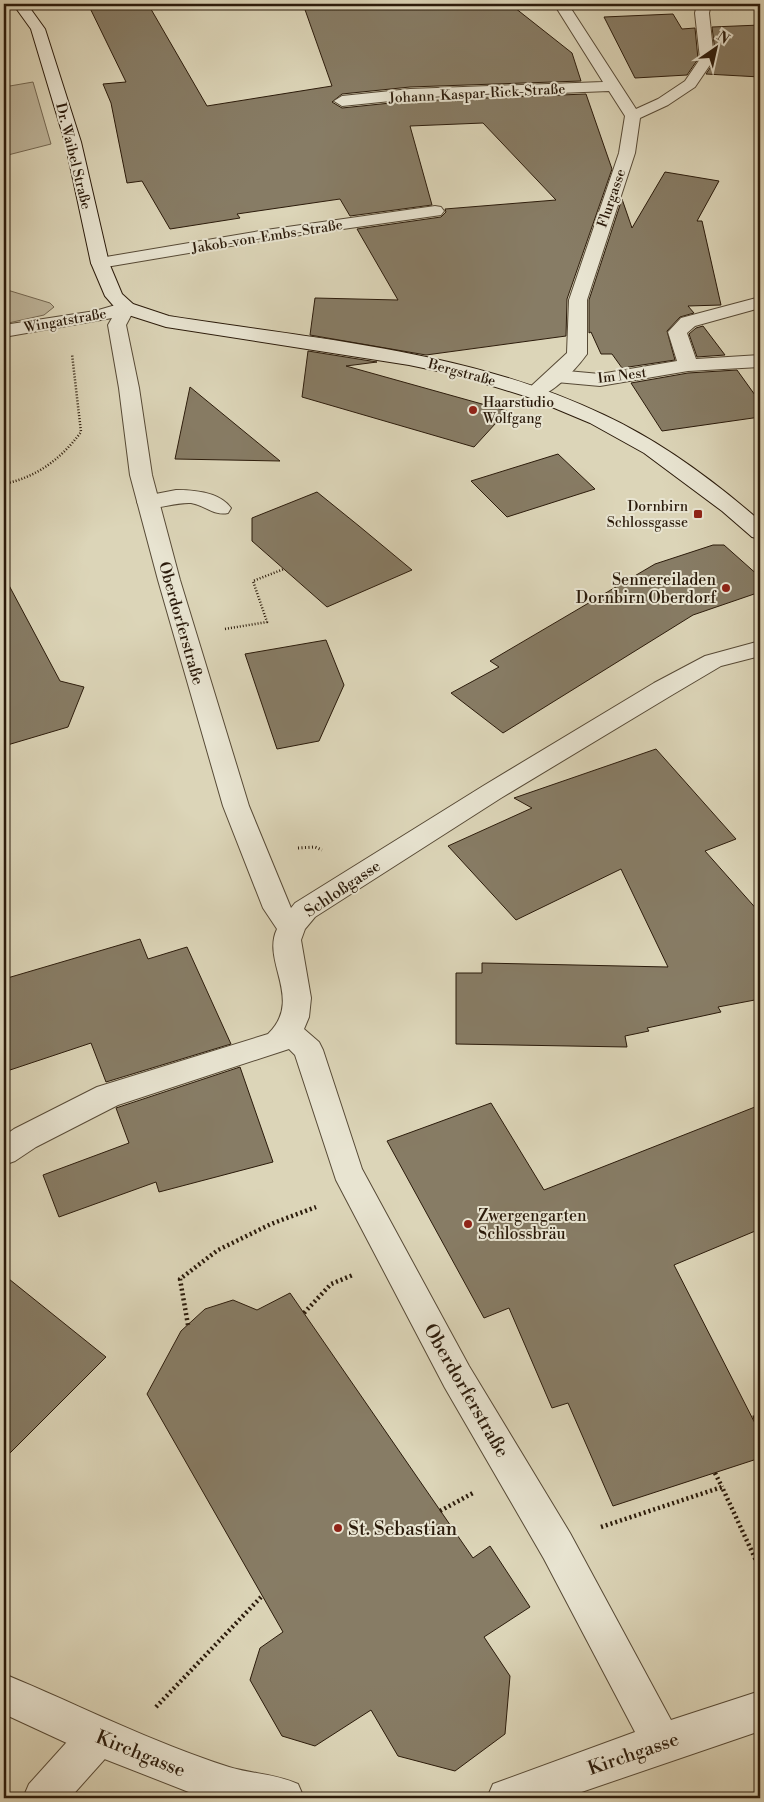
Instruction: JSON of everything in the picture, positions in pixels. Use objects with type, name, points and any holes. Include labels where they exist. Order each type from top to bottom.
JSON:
[{"type":"street","name":"Dr. Waibel Straße","points":[[20,4],[38,29],[74,142],[100,263],[114,296],[126,308]]},
{"type":"street","points":[[561,4],[633,116],[663,102],[690,84],[707,59],[702,13],[704,4]]},
{"type":"street","name":"Johann-Kaspar-Rick-Straße","points":[[342,102],[410,94],[612,86]]},
{"type":"street","name":"Flurgasse","points":[[535,393],[556,376],[576,354],[578,300],[627,153],[633,116]]},
{"type":"street","name":"Jakob-von-Embs-Straße","points":[[100,263],[266,235],[435,211]]},
{"type":"street","points":[[688,365],[678,332],[688,322],[760,302]]},
{"type":"street","name":"Wingatstraße","points":[[4,331],[96,316],[126,308]]},
{"type":"street","name":"Bergstraße","points":[[126,308],[166,321],[408,359],[461,370],[535,393],[597,419],[651,449],[730,506],[760,532]]},
{"type":"street","name":"Oberdorferstraße","points":[[126,308],[116,325],[129,388],[141,475],[148,502],[236,806],[277,908],[284,920],[293,926]]},
{"type":"street","name":"Im Nest","points":[[556,376],[600,380],[688,365],[760,361]]},
{"type":"street","points":[[148,502],[166,497],[194,496],[211,501],[220,508]]},
{"type":"street","name":"Schloßgasse","points":[[289,1034],[294,1024],[297,1005],[296,984],[287,948],[288,935],[305,910],[492,792],[663,689],[713,661],[760,648]]},
{"type":"street","points":[[4,1152],[25,1138],[108,1096],[265,1047],[278,1042],[289,1034]]},
{"type":"street","name":"Oberdorferstraße","points":[[289,1034],[298,1039],[308,1050],[347,1171],[457,1377],[557,1546],[662,1742]]},
{"type":"street","name":"Kirchgasse","points":[[4,1694],[98,1737],[230,1788],[284,1798]]},
{"type":"street","name":"Kirchgasse","points":[[507,1798],[662,1742],[760,1711]]},
{"type":"street","points":[[43,1798],[98,1737]]},
{"type":"path","points":[[4,484],[51,466],[70,448],[81,432],[73,355],[68,347]]},
{"type":"path","points":[[219,630],[267,622],[253,580],[284,569]]},
{"type":"path","points":[[294,850],[315,847],[327,852]]},
{"type":"path","points":[[188,1325],[180,1279],[218,1250],[271,1224],[310,1209]]},
{"type":"path","points":[[304,1313],[331,1284]]},
{"type":"path","points":[[753,1418],[760,1416]]},
{"type":"path","points":[[715,1473],[760,1569]]},
{"type":"path","points":[[593,1529],[722,1487]]},
{"type":"path","points":[[154,1709],[263,1595]]},
{"type":"shaded area","points":[[33,82],[51,144],[4,156],[4,87]]},
{"type":"shaded area","points":[[4,289],[50,303],[54,307],[44,315],[4,324]]},
{"type":"building","points":[[88,4],[148,4],[207,106],[332,86],[303,4],[510,4],[572,53],[581,81],[410,87],[342,94],[332,102],[342,108],[410,101],[586,94],[612,169],[567,299],[566,336],[426,355],[310,335],[315,298],[398,300],[357,229],[441,217],[446,212],[445,209],[556,200],[483,123],[410,126],[432,205],[350,216],[340,199],[237,214],[240,218],[170,229],[142,181],[127,183],[111,103],[103,84],[126,82]]},
{"type":"building","points":[[673,14],[682,29],[695,28],[698,59],[687,75],[635,78],[604,17]]},
{"type":"building","points":[[760,25],[760,77],[706,74],[716,59],[712,27]]},
{"type":"building","points":[[665,172],[719,181],[697,221],[702,221],[721,305],[688,306],[694,313],[680,317],[667,331],[675,360],[622,368],[612,354],[601,354],[591,332],[589,333],[589,300],[622,199],[632,228]]},
{"type":"building","points":[[703,326],[725,355],[697,357],[689,334],[696,328]]},
{"type":"building","points":[[308,351],[377,362],[346,366],[507,411],[474,447],[302,397]]},
{"type":"building","points":[[737,370],[760,402],[760,417],[662,431],[631,383],[688,373]]},
{"type":"building","points":[[190,387],[280,461],[175,459]]},
{"type":"building","points":[[558,454],[595,489],[507,517],[471,481]]},
{"type":"building","points":[[317,492],[412,570],[327,607],[252,541],[252,518]]},
{"type":"building","points":[[713,545],[724,545],[760,577],[760,592],[693,615],[503,733],[451,693],[499,667],[490,661],[655,564]]},
{"type":"building","points":[[4,576],[60,681],[84,687],[68,727],[4,746]]},
{"type":"building","points":[[326,640],[344,685],[319,741],[277,749],[245,654]]},
{"type":"building","points":[[656,749],[736,839],[705,851],[760,913],[760,999],[718,1007],[721,1012],[647,1028],[649,1031],[625,1036],[627,1047],[456,1044],[456,973],[482,973],[482,963],[668,967],[621,869],[516,920],[448,846],[532,808],[514,798]]},
{"type":"building","points":[[140,939],[148,959],[187,947],[231,1044],[106,1082],[91,1043],[4,1072],[4,979]]},
{"type":"building","points":[[240,1067],[273,1162],[159,1192],[156,1182],[59,1217],[43,1175],[129,1143],[116,1108]]},
{"type":"building","points":[[491,1103],[544,1190],[760,1105],[760,1229],[674,1265],[760,1433],[760,1458],[613,1506],[568,1403],[552,1408],[509,1308],[484,1318],[387,1141]]},
{"type":"building","points":[[4,1275],[106,1357],[4,1459]]},
{"type":"building","name":"St. Sebastian","points":[[290,1293],[473,1558],[490,1546],[530,1607],[484,1637],[510,1676],[505,1734],[455,1771],[398,1756],[371,1710],[315,1746],[282,1736],[250,1680],[260,1648],[283,1632],[147,1394],[181,1331],[205,1309],[233,1300],[257,1310]]},
{"type":"place","name":"Haarstudio Wolfgang","points":[[473,410]]},
{"type":"place","name":"Dornbirn Schlossgasse","points":[[698,514]]},
{"type":"place","name":"Sennereiladen Dornbirn Oberdorf","points":[[726,588]]},
{"type":"place","name":"Zwergengarten Schlossbräu","points":[[468,1224]]},
{"type":"place","name":"St. Sebastian","points":[[338,1528]]}]
